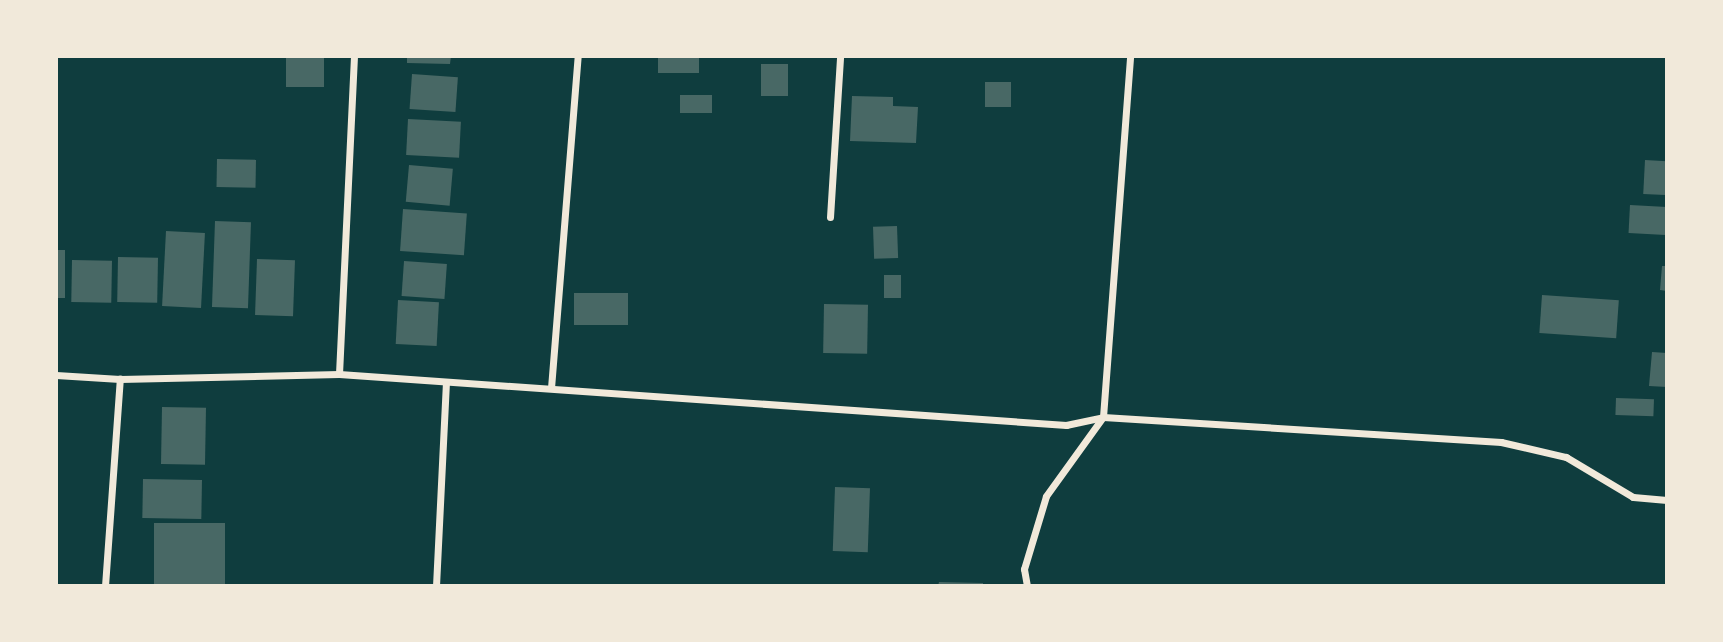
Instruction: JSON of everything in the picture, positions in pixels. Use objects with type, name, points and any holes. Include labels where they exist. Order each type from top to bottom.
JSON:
[{"type":"street","points":[[339,374],[354,56]]},
{"type":"street","points":[[551,388],[578,56]]},
{"type":"street","points":[[830,217],[840,56]]},
{"type":"street","points":[[1027,586],[1024,569],[1046,496],[1103,417],[1130,56]]},
{"type":"street","points":[[56,375],[120,379],[339,374],[1066,425],[1103,417],[1501,442],[1566,457],[1633,497],[1667,500]]},
{"type":"street","points":[[105,586],[120,379]]},
{"type":"street","points":[[436,586],[446,382]]},
{"type":"building","points":[[286,56],[324,56],[324,87],[286,87]]},
{"type":"building","points":[[407,56],[451,56],[450,64],[407,63]]},
{"type":"building","points":[[658,56],[699,56],[699,73],[658,73]]},
{"type":"building","points":[[761,64],[788,64],[788,96],[761,96]]},
{"type":"building","points":[[412,74],[458,77],[455,112],[410,109]]},
{"type":"building","points":[[985,82],[1011,82],[1011,107],[985,107]]},
{"type":"building","points":[[680,95],[712,95],[712,113],[680,113]]},
{"type":"building","points":[[852,96],[893,97],[893,106],[918,107],[916,143],[850,141]]},
{"type":"building","points":[[408,119],[461,122],[459,158],[406,155]]},
{"type":"building","points":[[217,159],[256,160],[256,188],[217,187]]},
{"type":"building","points":[[1645,160],[1667,161],[1665,195],[1643,194]]},
{"type":"building","points":[[409,165],[453,169],[450,206],[406,202]]},
{"type":"building","points":[[1630,205],[1667,207],[1665,235],[1629,233]]},
{"type":"building","points":[[403,209],[467,213],[464,255],[400,251]]},
{"type":"building","points":[[215,221],[251,222],[248,308],[212,307]]},
{"type":"building","points":[[897,226],[898,258],[874,259],[873,227]]},
{"type":"building","points":[[166,231],[205,233],[201,308],[162,306]]},
{"type":"building","points":[[56,250],[65,250],[65,298],[56,298]]},
{"type":"building","points":[[118,257],[158,258],[157,303],[117,302]]},
{"type":"building","points":[[257,259],[295,260],[293,316],[255,315]]},
{"type":"building","points":[[72,260],[112,261],[111,303],[71,302]]},
{"type":"building","points":[[404,261],[447,264],[444,299],[402,296]]},
{"type":"building","points":[[1662,266],[1667,266],[1667,291],[1660,290]]},
{"type":"building","points":[[884,275],[901,275],[901,298],[884,298]]},
{"type":"building","points":[[574,293],[628,293],[628,325],[574,325]]},
{"type":"building","points":[[1542,295],[1619,300],[1616,338],[1539,333]]},
{"type":"building","points":[[398,300],[439,302],[437,346],[396,344]]},
{"type":"building","points":[[824,304],[868,305],[867,354],[823,353]]},
{"type":"building","points":[[1652,352],[1667,353],[1667,387],[1649,386]]},
{"type":"building","points":[[1616,398],[1654,399],[1653,416],[1615,415]]},
{"type":"building","points":[[162,407],[206,408],[205,465],[161,464]]},
{"type":"building","points":[[143,479],[202,480],[201,519],[142,518]]},
{"type":"building","points":[[835,487],[870,488],[868,552],[833,551]]},
{"type":"building","points":[[154,523],[225,523],[225,584],[154,584]]},
{"type":"building","points":[[939,582],[983,583],[983,586],[938,586]]}]
